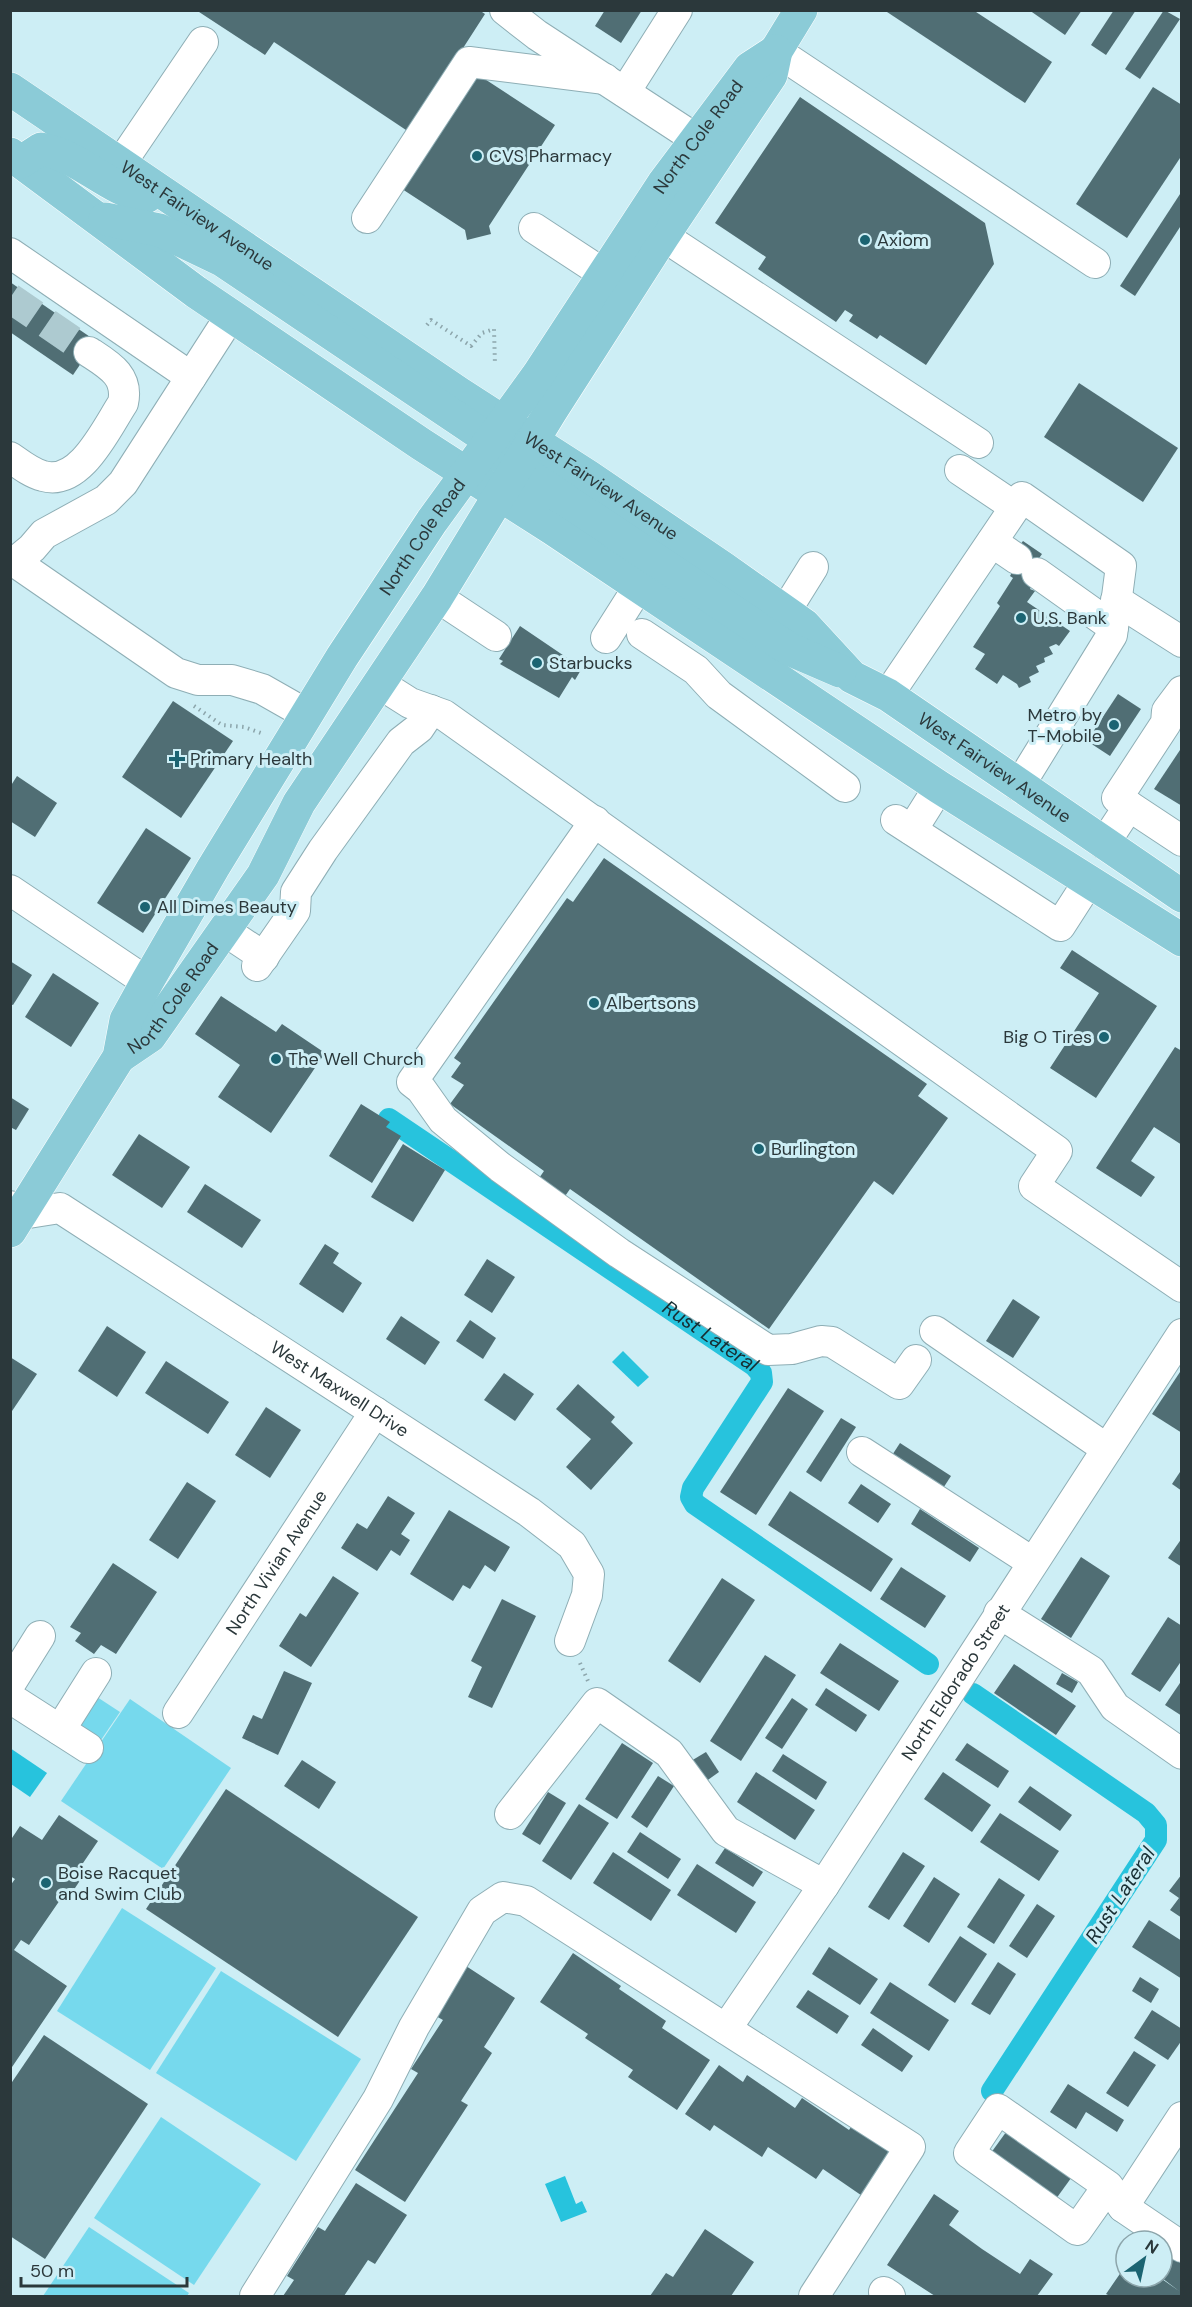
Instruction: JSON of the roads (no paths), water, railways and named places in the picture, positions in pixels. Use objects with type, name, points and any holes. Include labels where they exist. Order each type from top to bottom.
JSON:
[{"type":"main road","name":"North Cole Road","points":[[119,1057],[150,1036],[263,876],[299,803],[437,597],[663,236],[771,75],[776,51],[801,10]]},
{"type":"main road","name":"North Cole Road","points":[[14,1217],[119,1057],[126,1020],[147,982],[306,714],[393,579],[538,375],[663,184],[750,68],[776,51]]},
{"type":"main road","name":"West Fairview Avenue","points":[[10,89],[172,197],[493,437],[517,466],[639,586],[939,787],[1182,940]]},
{"type":"main road","points":[[14,164],[41,149],[53,151],[112,184],[144,197],[172,197]]},
{"type":"main road","name":"West Fairview Avenue","points":[[14,164],[94,217],[231,315],[467,473],[517,466],[785,612],[804,625],[852,677],[888,695],[1182,897]]},
{"type":"main road","points":[[94,217],[159,230],[222,260],[493,437]]},
{"type":"main road","points":[[517,466],[789,649],[852,677]]},
{"type":"street","points":[[505,10],[537,35],[696,139]]},
{"type":"street","points":[[615,85],[677,10]]},
{"type":"street","points":[[121,163],[203,42]]},
{"type":"street","points":[[776,51],[1095,263]]},
{"type":"street","points":[[367,218],[469,62],[615,85]]},
{"type":"street","points":[[534,228],[604,274]]},
{"type":"street","points":[[663,236],[978,443]]},
{"type":"street","points":[[10,253],[191,377]]},
{"type":"street","points":[[231,315],[123,483],[106,500],[44,534],[32,548],[12,563],[176,673],[198,680],[232,680],[262,689],[306,714]]},
{"type":"street","points":[[10,457],[42,476],[57,477],[76,470],[85,460],[123,403],[125,393],[124,384],[119,375],[89,352]]},
{"type":"street","points":[[960,470],[1015,507]]},
{"type":"street","points":[[888,695],[1022,497],[1121,566],[1112,635],[1019,786]]},
{"type":"street","points":[[992,542],[1027,566],[1115,614],[1182,642]]},
{"type":"street","points":[[785,612],[813,567]]},
{"type":"street","points":[[606,638],[639,586]]},
{"type":"street","points":[[437,597],[496,636]]},
{"type":"street","points":[[642,634],[696,670],[719,695],[845,787]]},
{"type":"street","points":[[380,684],[410,703],[444,715],[1057,1151],[1034,1186],[1182,1287]]},
{"type":"street","points":[[1182,691],[1167,711],[1166,723],[1116,798],[1182,841]]},
{"type":"street","points":[[225,931],[260,962],[295,911],[296,892],[323,850],[401,742],[419,728],[431,710]]},
{"type":"street","points":[[939,787],[904,825],[1060,926],[1089,881]]},
{"type":"street","points":[[1104,844],[1129,806]]},
{"type":"street","points":[[595,821],[412,1082],[421,1089],[443,1120],[500,1167],[618,1253],[768,1350],[792,1349],[821,1341],[832,1342],[899,1384],[916,1360]]},
{"type":"street","points":[[10,890],[147,982]]},
{"type":"street","name":"West Maxwell Drive","points":[[14,1217],[60,1208],[528,1512],[572,1545],[589,1574],[586,1596],[570,1641]]},
{"type":"street","points":[[935,1331],[1107,1449]]},
{"type":"street","name":"North Eldorado Street","points":[[726,2029],[824,1884],[1182,1334]]},
{"type":"street","name":"North Vivian Avenue","points":[[178,1713],[375,1412]]},
{"type":"street","points":[[862,1452],[1032,1562]]},
{"type":"street","points":[[999,1613],[1091,1671],[1115,1707],[1182,1754]]},
{"type":"street","points":[[10,1684],[40,1636]]},
{"type":"street","points":[[60,1730],[96,1673]]},
{"type":"street","points":[[10,1698],[88,1748]]},
{"type":"street","points":[[510,1814],[597,1703],[669,1753],[726,1831],[824,1884]]},
{"type":"street","points":[[255,2296],[378,2099],[414,2027],[482,1911],[503,1897],[526,1901],[910,2147],[814,2296]]},
{"type":"street","points":[[1182,2117],[1115,2196],[1077,2230],[969,2153],[998,2109],[1115,2196],[1182,2247]]},
{"type":"waterway","name":"Rust Lateral","points":[[389,1119],[755,1366],[761,1373],[762,1382],[693,1488],[691,1497],[695,1504],[928,1664]]},
{"type":"waterway","name":"Rust Lateral","points":[[973,1694],[1146,1813],[1156,1825],[1156,1840],[992,2091]]},
{"type":"tunnel","points":[[10,298],[89,352]]},
{"type":"place","name":"CVS Pharmacy","points":[[477,156]]},
{"type":"place","name":"Axiom","points":[[865,240]]},
{"type":"place","name":"U.S. Bank","points":[[1021,618]]},
{"type":"place","name":"Starbucks","points":[[537,663]]},
{"type":"place","name":"Metro by T-Mobile","points":[[1114,725]]},
{"type":"place","name":"Primary Health","points":[[177,759]]},
{"type":"place","name":"All Dimes Beauty","points":[[145,907]]},
{"type":"place","name":"Albertsons","points":[[594,1003]]},
{"type":"place","name":"Big O Tires","points":[[1104,1037]]},
{"type":"place","name":"The Well Church","points":[[276,1059]]},
{"type":"place","name":"Burlington","points":[[759,1149]]},
{"type":"place","name":"Boise Racquet and Swim Club","points":[[46,1883]]}]
